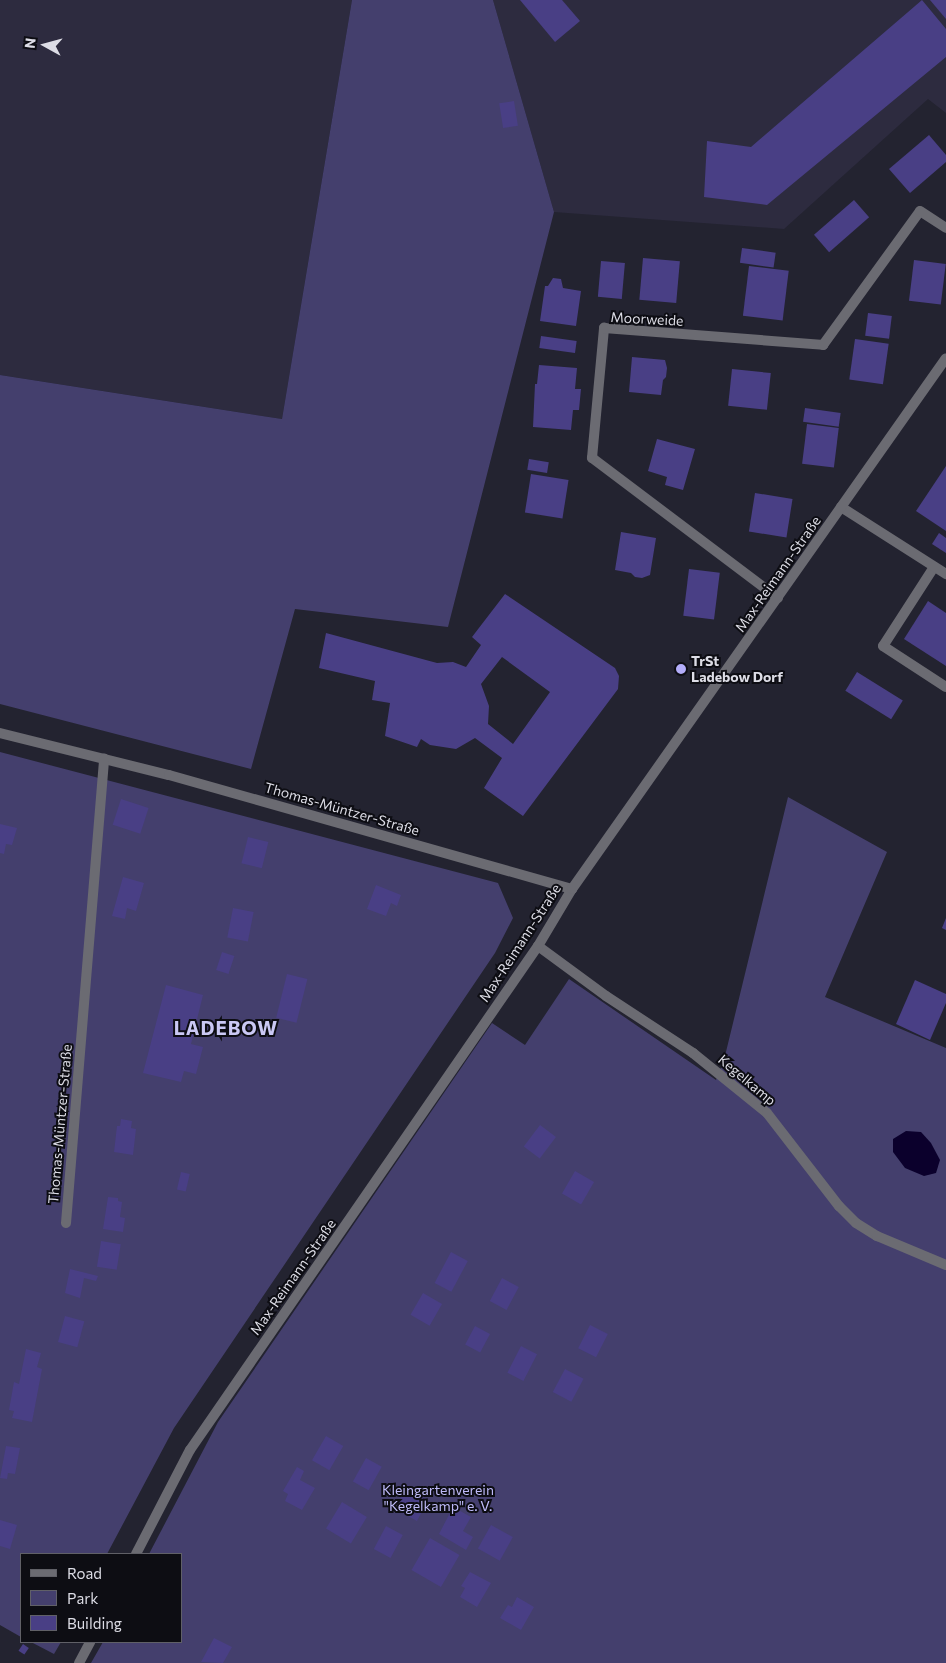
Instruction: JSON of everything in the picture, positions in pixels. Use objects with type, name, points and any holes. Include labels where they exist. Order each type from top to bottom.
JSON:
[{"type":"street","name":"Moorweide","points":[[778,598],[592,458],[604,328],[823,345],[920,211],[946,228]]},
{"type":"street","name":"Max-Reimann-Straße","points":[[137,1553],[190,1450],[538,946],[572,889],[946,358]]},
{"type":"street","points":[[841,507],[946,574]]},
{"type":"street","points":[[934,567],[883,646],[946,687]]},
{"type":"street","name":"Thomas-Müntzer-Straße","points":[[0,733],[169,775],[572,889]]},
{"type":"street","name":"Thomas-Müntzer-Straße","points":[[66,1223],[104,759]]},
{"type":"street","name":"Kegelkamp","points":[[538,946],[606,996],[692,1053],[766,1113],[839,1206],[856,1223],[877,1236],[946,1265]]},
{"type":"street","points":[[79,1663],[89,1643]]},
{"type":"shaded area","points":[[0,0],[352,0],[282,419],[0,375]]},
{"type":"shaded area","points":[[493,0],[946,0],[946,113],[928,99],[784,229],[554,212]]},
{"type":"shaded area","points":[[906,1131],[921,1132],[931,1143],[940,1160],[936,1173],[924,1176],[905,1168],[893,1152],[893,1139]]},
{"type":"green space","points":[[352,0],[493,0],[554,212],[448,627],[295,609],[251,769],[0,704],[0,375],[282,419]]},
{"type":"green space","points":[[0,752],[498,883],[513,918],[495,953],[174,1428],[108,1553],[20,1553],[20,1636],[0,1625]]},
{"type":"green space","name":"Kleingartenverein \"Kegelkamp\" e. V.","points":[[788,797],[887,852],[825,997],[946,1048],[946,1663],[91,1663],[102,1643],[182,1643],[182,1553],[150,1553],[218,1422],[492,1023],[525,1045],[569,979],[716,1080],[724,1060]]},
{"type":"green space","points":[[33,1643],[60,1643],[54,1654]]},
{"type":"building","points":[[520,0],[562,0],[580,21],[555,42]]},
{"type":"building","points":[[922,0],[946,29],[946,57],[767,205],[704,197],[707,141],[751,147]]},
{"type":"building","points":[[930,0],[946,0],[946,19]]},
{"type":"building","points":[[514,101],[518,126],[503,128],[499,103]]},
{"type":"building","points":[[929,135],[946,155],[946,162],[910,193],[889,169]]},
{"type":"building","points":[[854,200],[869,217],[829,252],[814,235]]},
{"type":"building","points":[[742,248],[776,253],[774,268],[740,263]]},
{"type":"building","points":[[643,258],[680,261],[676,303],[639,300]]},
{"type":"building","points":[[914,260],[946,264],[941,305],[909,301]]},
{"type":"building","points":[[601,261],[625,263],[622,299],[598,297]]},
{"type":"building","points":[[749,266],[789,271],[783,321],[743,316]]},
{"type":"building","points":[[553,278],[561,279],[563,288],[581,291],[576,326],[540,321],[545,286],[548,286]]},
{"type":"building","points":[[868,313],[892,316],[889,339],[865,336]]},
{"type":"building","points":[[541,336],[577,341],[575,353],[539,348]]},
{"type":"building","points":[[855,339],[889,344],[883,384],[849,380]]},
{"type":"building","points":[[632,357],[665,360],[667,368],[666,377],[663,380],[661,395],[629,392]]},
{"type":"building","points":[[539,365],[577,368],[575,389],[581,389],[579,410],[573,410],[571,430],[533,427],[535,384],[537,384]]},
{"type":"building","points":[[732,369],[771,373],[767,410],[728,406]]},
{"type":"building","points":[[805,408],[841,413],[839,427],[803,422]]},
{"type":"building","points":[[807,424],[839,428],[834,468],[802,464]]},
{"type":"building","points":[[657,439],[695,449],[683,490],[665,485],[667,477],[648,471]]},
{"type":"building","points":[[529,459],[549,462],[547,473],[527,470]]},
{"type":"building","points":[[946,466],[946,531],[916,511]]},
{"type":"building","points":[[531,474],[569,480],[562,518],[525,513]]},
{"type":"building","points":[[755,493],[793,499],[786,537],[749,532]]},
{"type":"building","points":[[621,532],[656,538],[650,575],[642,578],[635,577],[631,573],[615,570]]},
{"type":"building","points":[[939,533],[946,538],[946,553],[932,544]]},
{"type":"building","points":[[689,569],[720,573],[714,619],[683,616]]},
{"type":"building","points":[[505,594],[615,668],[619,676],[618,689],[523,816],[484,788],[502,758],[475,738],[456,749],[430,745],[421,739],[417,747],[385,736],[390,703],[372,700],[375,681],[319,668],[326,633],[437,663],[453,662],[466,667],[481,645],[472,637]],"holes":[[[502,657],[550,692],[513,744],[488,724],[489,706],[481,684]]]},
{"type":"building","points":[[928,601],[946,613],[946,666],[904,639]]},
{"type":"building","name":"TrSt Ladebow Dorf","points":[[679,663],[688,670],[683,675],[675,668]]},
{"type":"building","points":[[857,672],[903,701],[891,719],[845,691]]},
{"type":"building","points":[[121,799],[149,808],[140,834],[113,825]]},
{"type":"building","points":[[0,824],[17,828],[12,845],[6,844],[4,854],[0,853]]},
{"type":"building","points":[[248,837],[268,842],[262,868],[241,863]]},
{"type":"building","points":[[123,877],[144,883],[136,911],[127,908],[125,919],[112,916]]},
{"type":"building","points":[[376,885],[401,895],[397,906],[391,903],[386,916],[367,909]]},
{"type":"building","points":[[233,908],[254,912],[248,941],[227,937]]},
{"type":"building","points":[[946,918],[946,930],[942,928]]},
{"type":"building","points":[[222,952],[234,956],[228,974],[216,970]]},
{"type":"building","points":[[287,974],[307,979],[296,1023],[276,1018]]},
{"type":"building","points":[[915,980],[946,994],[946,1003],[930,1040],[896,1024]]},
{"type":"building","points":[[166,985],[203,995],[191,1044],[203,1047],[196,1074],[184,1071],[181,1082],[143,1073]]},
{"type":"building","points":[[121,1119],[132,1121],[131,1128],[136,1129],[133,1155],[114,1152],[117,1126],[120,1126]]},
{"type":"building","points":[[540,1125],[556,1137],[540,1159],[524,1147]]},
{"type":"building","points":[[575,1171],[594,1182],[581,1205],[562,1194]]},
{"type":"building","points":[[181,1172],[190,1174],[186,1192],[177,1190]]},
{"type":"building","points":[[108,1197],[118,1198],[118,1201],[122,1202],[120,1217],[125,1218],[123,1232],[103,1229]]},
{"type":"building","points":[[101,1241],[121,1244],[117,1270],[97,1267]]},
{"type":"building","points":[[451,1252],[468,1261],[451,1292],[435,1283]]},
{"type":"building","points":[[70,1269],[98,1276],[96,1281],[84,1278],[80,1298],[65,1293]]},
{"type":"building","points":[[502,1278],[519,1287],[507,1310],[490,1301]]},
{"type":"building","points":[[423,1293],[442,1304],[430,1326],[411,1315]]},
{"type":"building","points":[[65,1316],[84,1321],[77,1347],[58,1342]]},
{"type":"building","points":[[590,1325],[608,1334],[596,1357],[578,1348]]},
{"type":"building","points":[[475,1326],[490,1334],[480,1353],[465,1345]]},
{"type":"building","points":[[521,1346],[537,1354],[523,1381],[507,1373]]},
{"type":"building","points":[[26,1349],[41,1353],[37,1367],[42,1369],[32,1422],[12,1418],[14,1411],[9,1410],[14,1382],[19,1384]]},
{"type":"building","points":[[565,1369],[584,1379],[571,1402],[553,1392]]},
{"type":"building","points":[[326,1436],[343,1446],[329,1470],[312,1460]]},
{"type":"building","points":[[6,1446],[20,1448],[15,1474],[8,1473],[7,1479],[0,1478]]},
{"type":"building","points":[[366,1458],[382,1467],[369,1490],[353,1482]]},
{"type":"building","points":[[297,1467],[304,1471],[300,1480],[315,1488],[302,1510],[285,1501],[288,1494],[283,1491]]},
{"type":"building","points":[[408,1485],[417,1490],[416,1493],[428,1500],[417,1521],[395,1509]]},
{"type":"building","points":[[342,1502],[367,1517],[351,1544],[326,1529]]},
{"type":"building","points":[[453,1507],[471,1517],[463,1531],[473,1537],[466,1550],[439,1534]]},
{"type":"building","points":[[0,1520],[17,1525],[10,1549],[0,1546]]},
{"type":"building","points":[[491,1525],[513,1537],[500,1561],[478,1549]]},
{"type":"building","points":[[386,1526],[403,1535],[391,1558],[374,1549]]},
{"type":"building","points":[[430,1538],[459,1555],[441,1587],[412,1570]]},
{"type":"building","points":[[470,1572],[491,1583],[477,1607],[460,1597],[465,1588],[461,1586]]},
{"type":"building","points":[[517,1597],[534,1607],[521,1630],[500,1618],[508,1605],[512,1607]]},
{"type":"building","points":[[214,1638],[232,1647],[223,1663],[201,1662]]},
{"type":"building","points":[[23,1644],[29,1648],[24,1655],[19,1651]]},
{"type":"place","name":"TrSt Ladebow Dorf","points":[[681,669]]},
{"type":"district","name":"LADEBOW","points":[[226,1028]]}]
